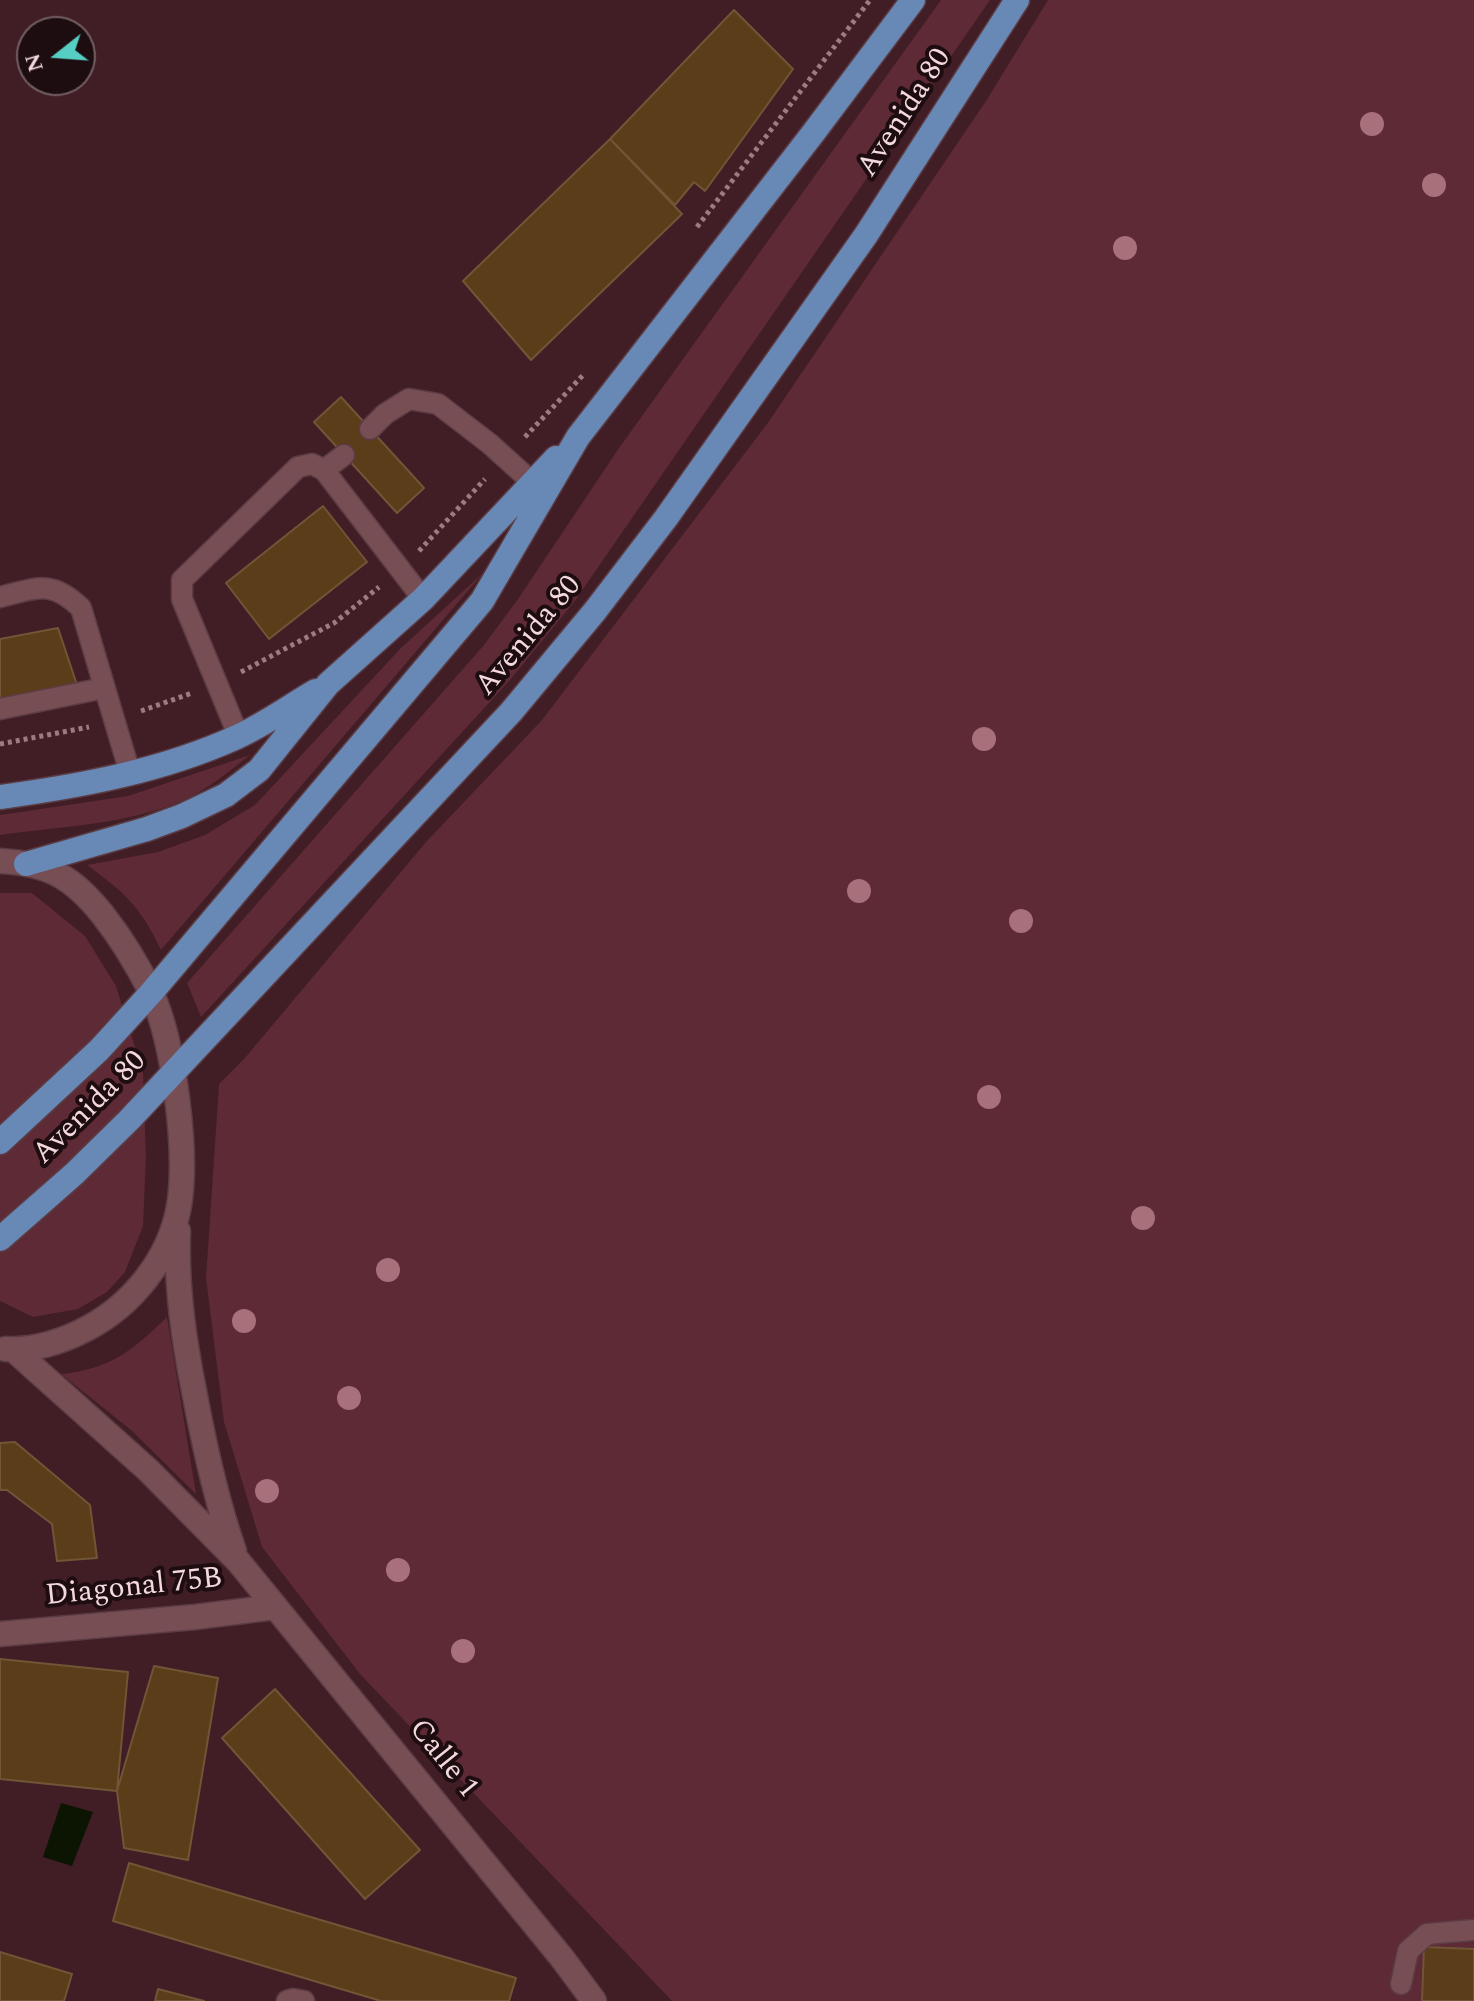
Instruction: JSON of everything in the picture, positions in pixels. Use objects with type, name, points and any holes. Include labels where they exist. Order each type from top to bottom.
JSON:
[{"type":"main road","name":"Avenida 80","points":[[0,1142],[99,1050],[151,993],[482,601],[578,437],[913,0]]},
{"type":"main road","name":"Avenida 80","points":[[0,1239],[74,1174],[172,1074],[511,712],[595,611],[666,518],[866,235],[1017,0]]},
{"type":"main road","points":[[26,864],[147,829],[226,795],[259,770],[328,684],[423,599],[578,437]]},
{"type":"main road","points":[[0,797],[77,786],[130,773],[239,737],[328,684]]},
{"type":"main road","points":[[0,861],[26,864],[59,875],[89,897],[115,931],[151,993],[166,1037],[183,1159],[178,1208],[161,1255],[125,1303],[102,1321],[63,1340],[7,1349]]},
{"type":"main road","name":"Calle 1","points":[[178,1208],[176,1270],[182,1325],[207,1463],[218,1507],[238,1561]]},
{"type":"main road","name":"Calle 1","points":[[7,1349],[148,1470],[238,1561],[594,2001]]},
{"type":"main road","name":"Diagonal 75B","points":[[0,1634],[275,1607]]},
{"type":"lane","points":[[370,429],[385,414],[409,399],[438,404],[490,444],[532,482]]},
{"type":"lane","points":[[324,470],[344,455]]},
{"type":"lane","points":[[239,737],[182,599],[182,580],[298,467],[312,464],[324,470],[423,599]]},
{"type":"lane","points":[[0,597],[41,587],[64,592],[81,608],[130,773]]},
{"type":"lane","points":[[0,709],[104,688]]},
{"type":"lane","points":[[1401,1984],[1408,1951],[1427,1934],[1474,1930]]},
{"type":"lane","points":[[287,2001],[304,2001]]},
{"type":"shaded area","points":[[941,0],[990,0],[574,602],[510,680],[201,1017],[187,983],[484,645],[619,448]]},
{"type":"shaded area","points":[[1048,0],[1474,0],[1474,2001],[672,2001],[360,1674],[262,1547],[224,1422],[206,1278],[219,1084],[244,1059],[426,842],[542,720],[767,424],[986,101]]},
{"type":"shaded area","points":[[484,572],[161,950],[146,922],[130,902],[87,865],[158,852],[205,835],[255,805],[400,649]]},
{"type":"shaded area","points":[[250,755],[193,796],[151,812],[109,821],[0,835],[0,815],[128,796]]},
{"type":"shaded area","points":[[0,893],[32,893],[85,936],[116,986],[143,1073],[146,1156],[143,1226],[125,1272],[107,1292],[78,1309],[33,1317],[0,1301]]},
{"type":"shaded area","points":[[167,1317],[196,1494],[131,1430],[61,1374],[107,1363],[143,1340]]},
{"type":"shaded area","points":[[61,1803],[93,1812],[72,1866],[43,1857]]},
{"type":"building","points":[[734,10],[793,69],[705,191],[694,182],[675,205],[610,139]]},
{"type":"building","points":[[610,139],[682,214],[531,360],[463,281]]},
{"type":"building","points":[[341,397],[424,488],[397,513],[314,422]]},
{"type":"building","points":[[323,506],[367,562],[269,639],[226,583]]},
{"type":"building","points":[[58,628],[77,685],[0,701],[0,639]]},
{"type":"building","points":[[15,1442],[90,1505],[97,1558],[57,1561],[52,1524],[7,1490],[0,1490],[0,1443]]},
{"type":"building","points":[[0,1659],[128,1672],[117,1791],[0,1779]]},
{"type":"building","points":[[154,1666],[218,1678],[188,1860],[124,1848],[117,1791]]},
{"type":"building","points":[[275,1689],[420,1850],[365,1899],[222,1738]]},
{"type":"building","points":[[129,1863],[516,1978],[509,2001],[381,2001],[113,1921]]},
{"type":"building","points":[[1424,1947],[1474,1949],[1474,2001],[1422,2001]]},
{"type":"building","points":[[0,1952],[72,1974],[64,2001],[0,2001]]},
{"type":"building","points":[[158,1989],[204,2001],[155,2001]]}]
